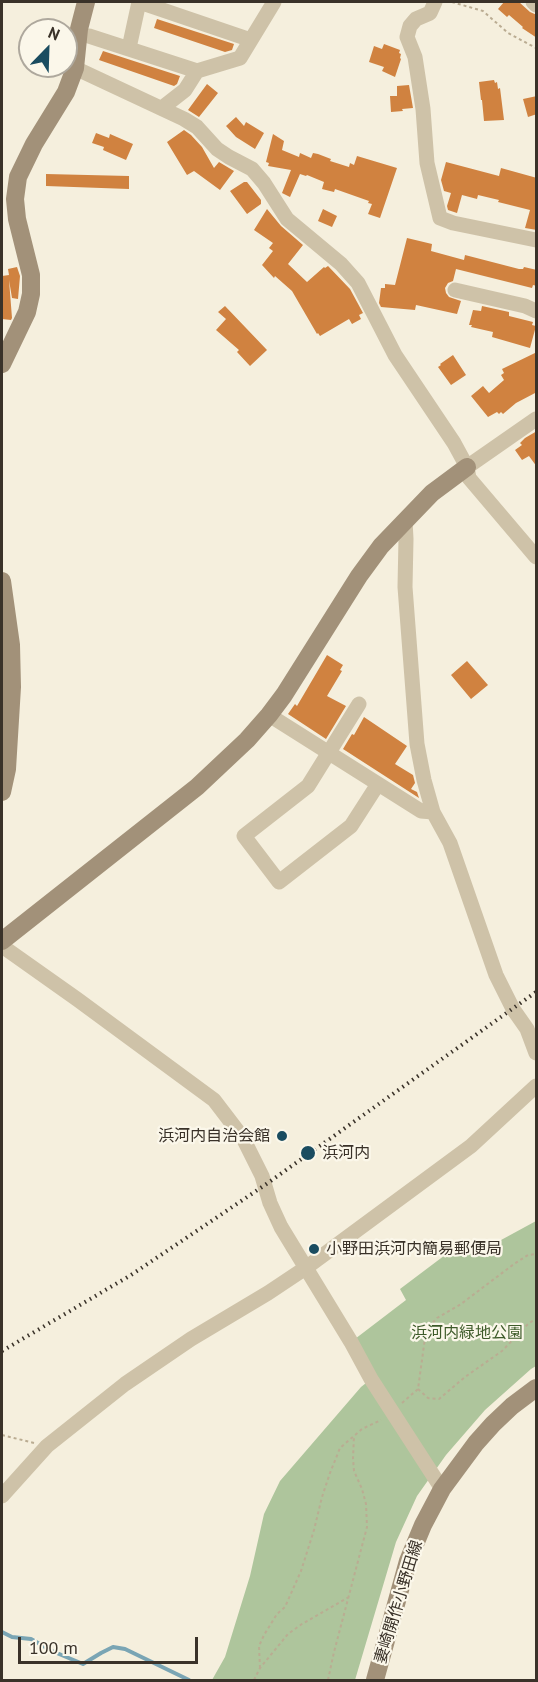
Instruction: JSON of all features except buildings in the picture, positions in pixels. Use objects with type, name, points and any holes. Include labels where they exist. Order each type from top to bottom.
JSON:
[{"type":"street","points":[[78,44],[86,2]]},
{"type":"street","points":[[129,48],[139,2],[251,40]]},
{"type":"street","points":[[89,36],[197,71],[240,58],[274,2]]},
{"type":"street","points":[[435,2],[430,13],[416,19],[410,26],[407,37],[415,57],[423,109],[427,163],[440,218],[453,223],[537,240]]},
{"type":"street","points":[[533,2],[537,5]]},
{"type":"street","points":[[78,70],[162,108],[197,127],[217,149],[229,158],[252,169],[264,183],[287,219],[341,264],[358,283],[395,356],[454,443],[467,467],[468,478],[537,557]]},
{"type":"street","points":[[162,108],[185,90],[197,71]]},
{"type":"street","points":[[2,364],[27,312],[30,294],[31,275],[17,219],[15,199],[18,177],[34,144],[66,92],[71,78]]},
{"type":"street","points":[[454,290],[525,306],[537,311]]},
{"type":"street","points":[[2,941],[196,787],[232,755],[284,696],[359,576],[381,546],[432,493],[537,419]]},
{"type":"street","points":[[405,520],[405,587],[417,744],[424,780],[433,812],[450,843],[496,975],[513,1009],[527,1029],[537,1053]]},
{"type":"street","points":[[2,581],[11,645],[12,687],[7,769],[2,792]]},
{"type":"street","points":[[359,704],[308,786],[244,836],[279,882],[351,826],[378,784]]},
{"type":"street","points":[[269,715],[421,811],[433,812]]},
{"type":"street","points":[[2,946],[214,1100],[243,1138],[262,1176],[270,1203],[281,1227],[351,1341],[371,1379],[442,1489]]},
{"type":"street","points":[[2,1496],[47,1446],[125,1384],[191,1339],[307,1267],[471,1146],[537,1086]]},
{"type":"street","name":"妻崎開作小野田線","points":[[375,1680],[408,1561],[423,1525],[442,1489],[470,1450],[493,1424],[537,1388]]},
{"type":"path","points":[[452,2],[483,11],[508,33],[537,48]]},
{"type":"path","points":[[260,1668],[259,1647],[277,1614],[285,1607],[301,1571],[324,1489],[340,1448],[362,1429],[385,1418],[418,1389],[425,1338],[430,1325],[437,1318],[461,1304],[513,1264],[528,1255],[537,1254]]},
{"type":"path","points":[[418,1389],[428,1398],[439,1399],[502,1351],[537,1319]]},
{"type":"path","points":[[2,1435],[47,1446]]},
{"type":"path","points":[[328,1680],[367,1527],[366,1504],[354,1471],[354,1436]]},
{"type":"path","points":[[254,1680],[260,1668],[288,1634],[349,1597]]},
{"type":"green space","name":"浜河内緑地公園","points":[[536,1221],[536,1366],[485,1410],[446,1455],[417,1496],[396,1542],[355,1680],[212,1680],[225,1657],[250,1576],[264,1514],[280,1481],[361,1387],[371,1379],[351,1342],[406,1300],[400,1289],[465,1240],[479,1252]]},
{"type":"waterway","points":[[2,1632],[12,1637],[31,1639],[83,1664],[113,1647],[125,1649],[189,1680]]},
{"type":"railway","points":[[2,1351],[131,1275],[265,1185],[536,992]]},
{"type":"place","name":"浜河内自治会館","points":[[282,1136]]},
{"type":"place","name":"浜河内","points":[[308,1153]]},
{"type":"place","name":"小野田浜河内簡易郵便局","points":[[314,1249]]}]
